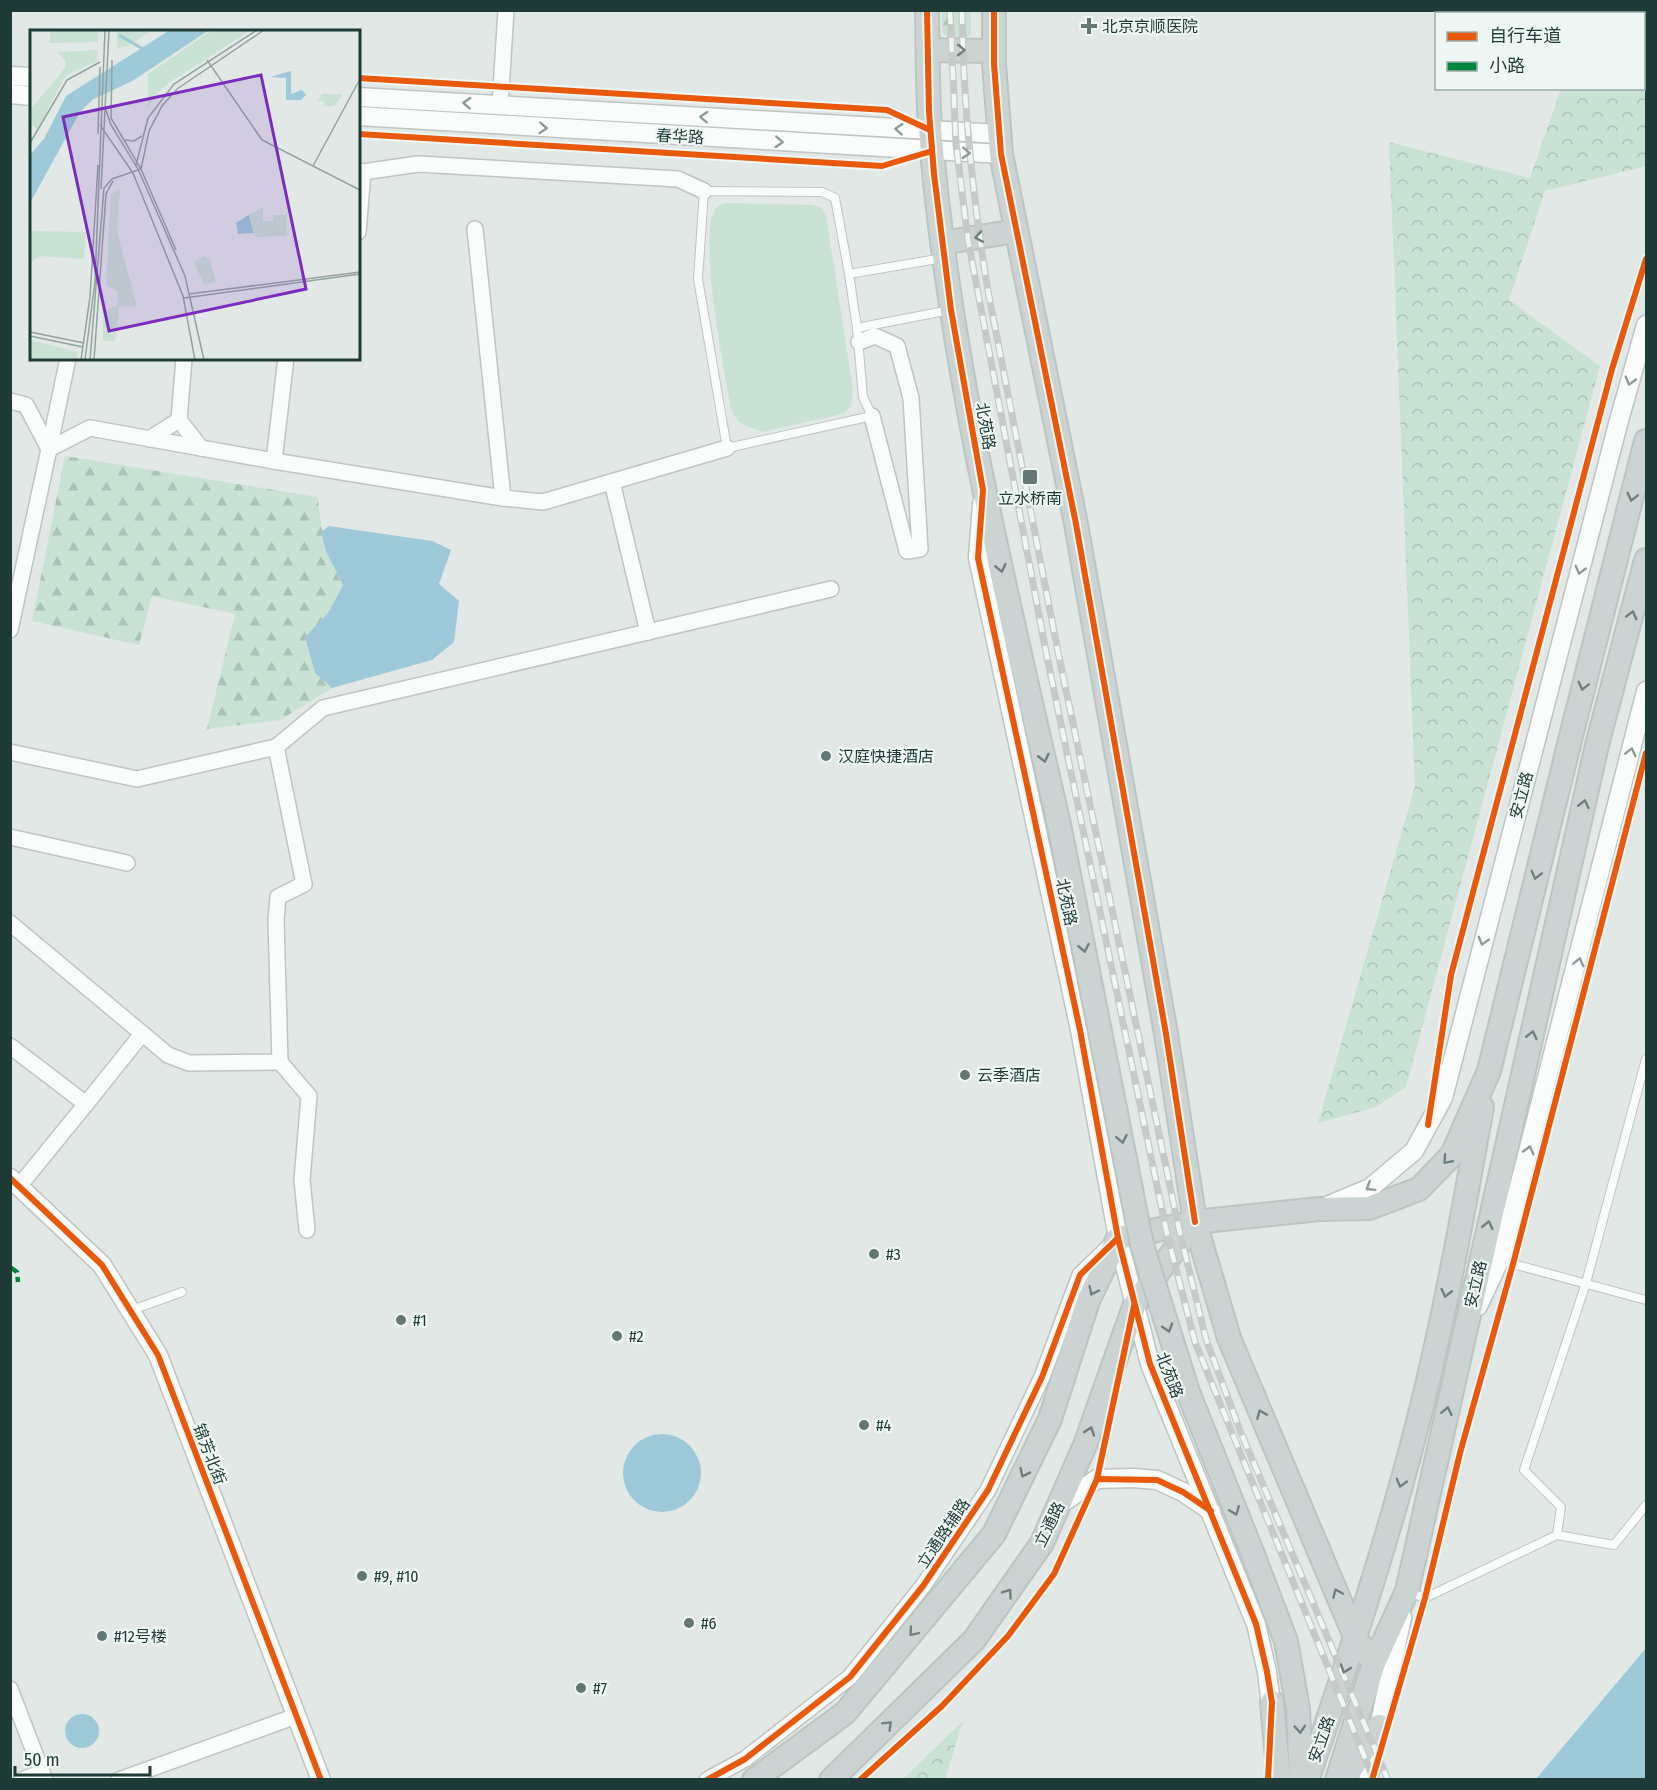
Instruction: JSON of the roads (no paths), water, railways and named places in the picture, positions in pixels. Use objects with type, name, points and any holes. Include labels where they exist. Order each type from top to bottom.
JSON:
[{"type":"main road","name":"北苑路","points":[[927,10],[931,141],[951,310],[983,490],[1060,829],[1142,1245],[1188,1392],[1252,1552],[1288,1650],[1299,1709],[1301,1779]]},
{"type":"main road","points":[[994,10],[994,51],[1000,144],[1076,524],[1166,1034],[1195,1222],[1229,1338],[1356,1639],[1374,1663]]},
{"type":"main road","points":[[928,50],[994,51]]},
{"type":"main road","points":[[943,250],[1016,231]]},
{"type":"main road","name":"安立路","points":[[1307,1779],[1356,1639],[1413,1440],[1461,1228],[1489,1071],[1573,724],[1647,441]]},
{"type":"main road","name":"安立路","points":[[1337,1779],[1374,1663],[1407,1591],[1597,745],[1647,560]]},
{"type":"main road","name":"安立路","points":[[1118,1238],[1195,1222],[1319,1209],[1369,1208],[1419,1189],[1452,1155],[1489,1071]]},
{"type":"main road","name":"立通路","points":[[831,1779],[974,1640],[1042,1544],[1086,1445],[1135,1304],[1195,1222]]},
{"type":"main road","points":[[754,1779],[845,1713],[994,1534],[1050,1419],[1088,1301],[1118,1238]]},
{"type":"main road","points":[[1272,1702],[1278,1779]]},
{"type":"main road","points":[[1344,1779],[1379,1726]]},
{"type":"street","points":[[500,105],[506,10]]},
{"type":"street","points":[[10,76],[30,77]]},
{"type":"street","points":[[10,94],[30,96]]},
{"type":"street","name":"春华路","points":[[360,97],[500,105],[931,141]]},
{"type":"street","name":"春华路","points":[[360,116],[1000,144]]},
{"type":"street","points":[[360,191],[361,171],[418,164],[678,179],[704,191]]},
{"type":"street","points":[[475,229],[503,498]]},
{"type":"street","name":"安立路","points":[[1319,1209],[1370,1188],[1414,1151],[1443,1098],[1618,424],[1647,325]]},
{"type":"street","points":[[858,335],[875,336],[897,346],[911,398],[920,549],[907,551],[872,416]]},
{"type":"street","points":[[10,630],[68,360]]},
{"type":"street","points":[[184,360],[179,420],[201,448]]},
{"type":"street","points":[[274,460],[286,360]]},
{"type":"street","points":[[10,401],[26,405],[50,448]]},
{"type":"street","points":[[149,439],[179,420]]},
{"type":"street","points":[[50,448],[90,428],[503,498],[543,502],[727,448]]},
{"type":"street","points":[[612,482],[648,632]]},
{"type":"street","name":"北苑路","points":[[983,490],[978,558],[1080,1030],[1118,1238],[1150,1364],[1256,1624],[1272,1702],[1268,1779]]},
{"type":"street","points":[[10,752],[137,779],[276,747],[323,708],[831,589]]},
{"type":"street","name":"安立路","points":[[1462,1344],[1501,1257],[1647,691]]},
{"type":"street","points":[[276,747],[304,884],[279,897],[276,920],[280,1062],[309,1096],[302,1180],[307,1230]]},
{"type":"street","points":[[10,837],[127,863]]},
{"type":"street","points":[[10,923],[168,1054],[189,1063],[280,1062]]},
{"type":"street","points":[[15,1181],[86,1104],[142,1034]]},
{"type":"street","points":[[10,1046],[86,1104]]},
{"type":"street","name":"锦芳北街","points":[[15,1181],[102,1265],[158,1355],[321,1779]]},
{"type":"street","name":"立通路辅路","points":[[707,1779],[745,1759],[849,1677],[923,1586],[988,1490],[1042,1377],[1080,1275],[1118,1238]]},
{"type":"street","points":[[1059,1505],[1097,1479],[1133,1478],[1157,1480],[1183,1492],[1211,1511]]},
{"type":"street","name":"安立路","points":[[1368,1779],[1407,1591]]},
{"type":"street","points":[[10,1689],[44,1776],[22,1779]]},
{"type":"street","points":[[119,1779],[296,1716]]},
{"type":"street","points":[[839,1779],[858,1755]]},
{"type":"lane","points":[[704,191],[822,192],[835,198],[849,274],[858,335],[863,397],[872,416],[727,448],[699,279],[704,191]]},
{"type":"lane","points":[[849,274],[943,250]]},
{"type":"lane","points":[[858,335],[951,310]]},
{"type":"lane","points":[[1557,1535],[1561,1507],[1524,1470],[1586,1283],[1647,1059]]},
{"type":"lane","points":[[1501,1257],[1513,1264],[1647,1300]]},
{"type":"lane","points":[[130,1311],[182,1292]]},
{"type":"lane","points":[[1407,1591],[1425,1598],[1557,1535],[1614,1545],[1647,1505]]},
{"type":"water","points":[[329,526],[432,541],[451,550],[439,584],[459,601],[454,642],[432,660],[332,688],[315,673],[305,637],[328,613],[343,585],[326,551],[321,532]]},
{"type":"water","points":[[662,1434],[677,1437],[690,1445],[698,1458],[701,1473],[698,1488],[690,1501],[677,1509],[662,1512],[647,1509],[634,1501],[626,1488],[623,1473],[626,1458],[634,1445],[647,1437]]},
{"type":"water","points":[[1646,1648],[1646,1779],[1536,1779]]},
{"type":"water","points":[[82,1714],[94,1719],[99,1731],[94,1743],[82,1748],[70,1743],[65,1731],[70,1719]]},
{"type":"railway","points":[[950,10],[956,144],[968,240],[1046,652],[1167,1234],[1195,1342],[1374,1780]]},
{"type":"railway","points":[[962,10],[964,81],[970,151],[988,291],[1058,652],[1179,1229],[1206,1339],[1239,1428],[1388,1780]]},
{"type":"place","name":"北京京顺医院","points":[[1089,26]]},
{"type":"place","name":"立水桥南","points":[[1030,477]]},
{"type":"place","name":"汉庭快捷酒店","points":[[826,756]]},
{"type":"place","name":"云季酒店","points":[[965,1075]]},
{"type":"place","name":"#3","points":[[874,1254]]},
{"type":"place","name":"#1","points":[[401,1320]]},
{"type":"place","name":"#2","points":[[617,1336]]},
{"type":"place","name":"#4","points":[[864,1425]]},
{"type":"place","name":"#9, #10","points":[[362,1576]]},
{"type":"place","name":"#6","points":[[689,1623]]},
{"type":"place","name":"#12号楼","points":[[102,1636]]},
{"type":"place","name":"#7","points":[[581,1688]]}]
